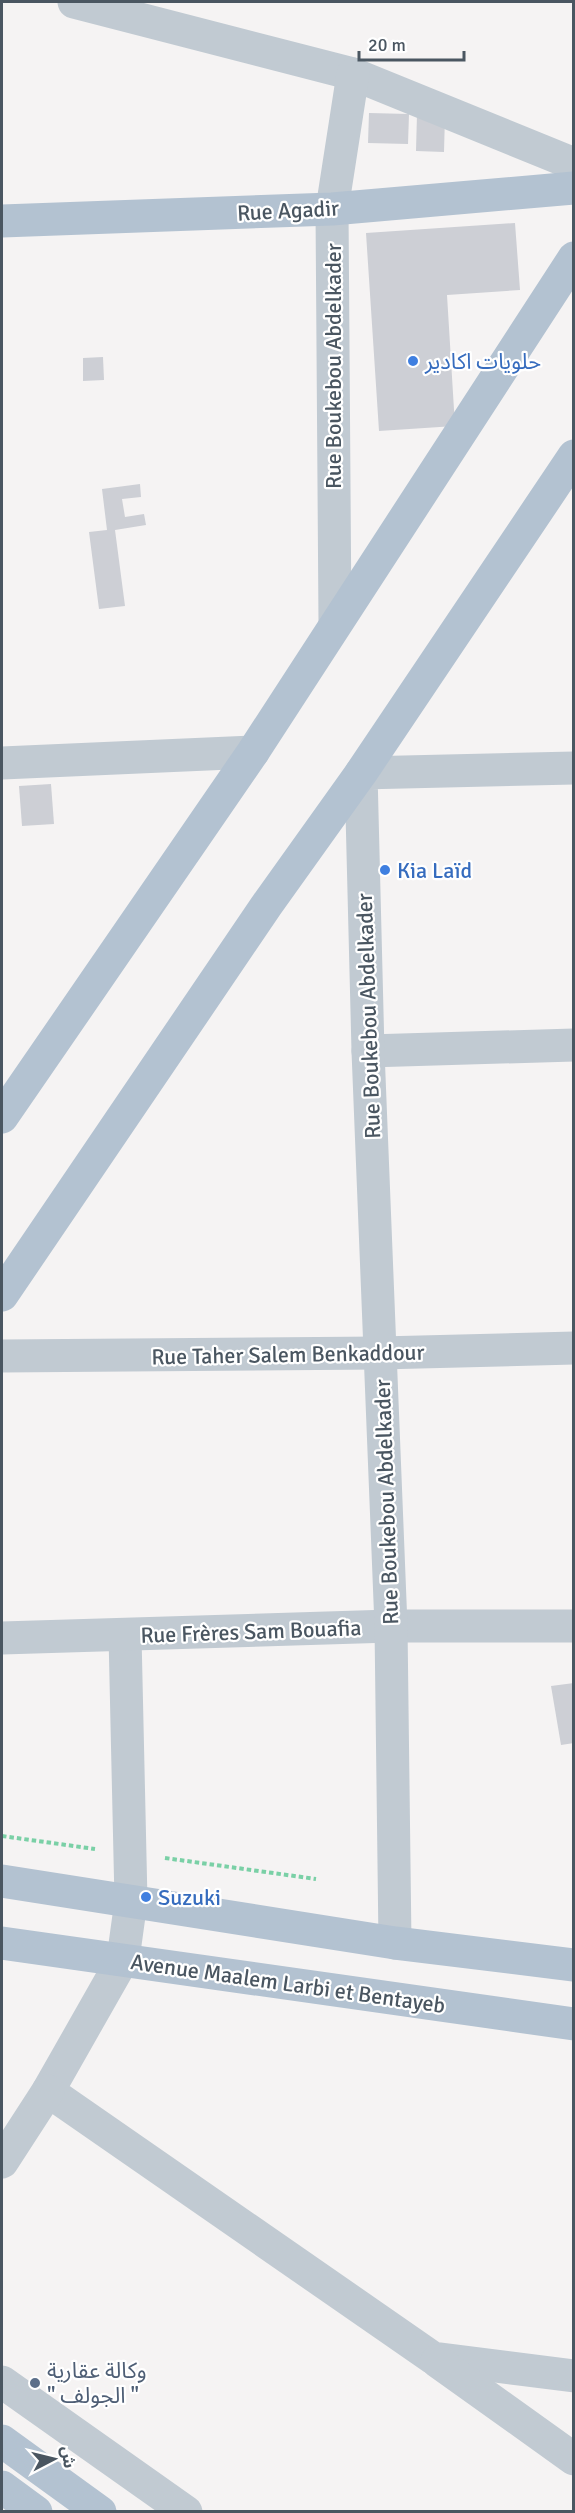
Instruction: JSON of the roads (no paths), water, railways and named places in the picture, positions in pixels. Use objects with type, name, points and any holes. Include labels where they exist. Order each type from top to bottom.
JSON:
[{"type":"main road","name":"Rue Agadir","points":[[2,221],[333,209],[573,188]]},
{"type":"main road","points":[[2,1117],[253,752],[573,258]]},
{"type":"main road","points":[[2,1295],[266,906],[361,773],[573,456]]},
{"type":"main road","points":[[2,1881],[395,1943],[573,1965]]},
{"type":"main road","name":"Avenue Maalem Larbi et Bentayeb","points":[[2,1943],[573,2024]]},
{"type":"main road","points":[[2,2441],[100,2511]]},
{"type":"main road","points":[[2,2487],[36,2511]]},
{"type":"street","points":[[74,2],[131,9],[353,74],[573,164]]},
{"type":"street","name":"Rue Boukebou Abdelkader","points":[[335,623],[333,209],[353,74]]},
{"type":"street","points":[[2,763],[253,752]]},
{"type":"street","points":[[361,773],[573,768]]},
{"type":"street","name":"Rue Boukebou Abdelkader","points":[[361,773],[368,1051],[391,1626],[395,1943]]},
{"type":"street","points":[[368,1051],[573,1044]]},
{"type":"street","name":"Rue Taher Salem Benkaddour","points":[[2,1356],[380,1353],[573,1348]]},
{"type":"street","name":"Rue Frères Sam Bouafia","points":[[2,1638],[391,1626],[573,1626]]},
{"type":"street","points":[[2,2162],[48,2091],[123,1959],[131,1901],[125,1635]]},
{"type":"street","points":[[48,2091],[433,2358],[573,2459]]},
{"type":"street","points":[[433,2358],[573,2376]]},
{"type":"street","points":[[2,2382],[186,2511]]},
{"type":"place","name":"حلويات اكادير","points":[[413,361]]},
{"type":"place","name":"Kia Laïd","points":[[385,870]]},
{"type":"place","name":"Suzuki","points":[[146,1897]]},
{"type":"place","name":"وكالة عقارية \" الجولف \"","points":[[35,2383]]}]
